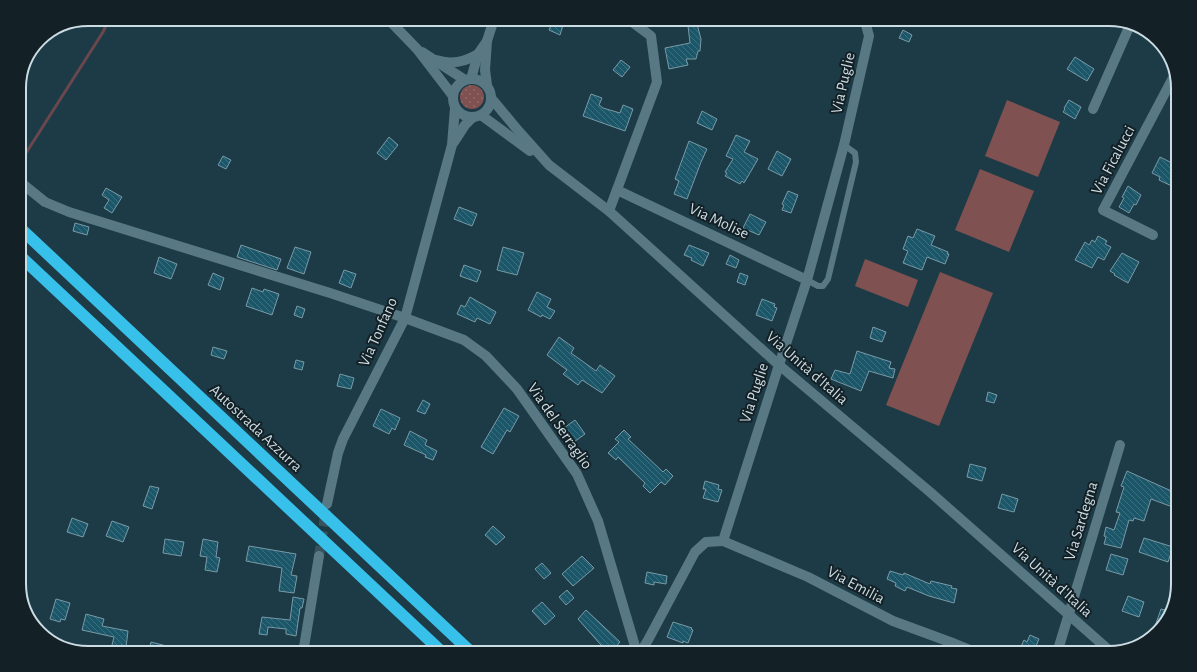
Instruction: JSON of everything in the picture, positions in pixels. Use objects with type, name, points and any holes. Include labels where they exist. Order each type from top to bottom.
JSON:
[{"type":"highway","name":"Autostrada Azzurra","points":[[26,234],[465,646]]},
{"type":"highway","points":[[26,262],[436,646]]},
{"type":"street","points":[[395,26],[417,49],[453,96]]},
{"type":"street","points":[[452,145],[462,129],[477,116],[487,110],[491,98],[485,70],[487,41],[492,26]]},
{"type":"street","points":[[609,211],[657,82],[651,36],[637,26]]},
{"type":"street","name":"Via Puglie","points":[[723,541],[807,280],[844,144],[869,36],[866,26]]},
{"type":"street","points":[[1093,110],[1128,29]]},
{"type":"street","points":[[452,145],[455,108],[453,104],[453,96],[457,86],[468,79],[478,54],[487,41]]},
{"type":"street","points":[[417,49],[468,79],[479,80],[487,85]]},
{"type":"street","points":[[436,60],[455,63],[467,60],[478,54]]},
{"type":"street","name":"Via Ficalucci","points":[[1153,235],[1103,210],[1171,82]]},
{"type":"street","name":"Via Unità d'Italia","points":[[491,98],[549,165],[609,211],[779,365],[930,492],[1067,615],[1104,646]]},
{"type":"street","points":[[455,108],[465,116],[477,116],[549,165]]},
{"type":"street","name":"Via Tonfano","points":[[327,504],[338,454],[343,439],[405,318],[452,145]]},
{"type":"street","name":"Via del Serraglio","points":[[26,187],[45,202],[69,212],[330,293],[405,318],[464,340],[486,356],[516,389],[577,474],[598,521],[636,646]]},
{"type":"street","name":"Via Molise","points":[[617,190],[807,280]]},
{"type":"street","name":"Via Sardegna","points":[[1059,646],[1067,615],[1120,445]]},
{"type":"street","points":[[643,646],[695,552],[706,542],[723,541]]},
{"type":"street","name":"Via Emilia","points":[[723,541],[808,577],[893,621],[960,646]]},
{"type":"street","points":[[304,646],[319,556]]},
{"type":"lane","points":[[807,280],[818,286],[824,286],[828,279],[856,162],[855,153],[844,144]]},
{"type":"shaded area","points":[[472,85],[480,89],[484,97],[480,105],[472,109],[464,105],[460,97],[464,89]]},
{"type":"shaded area","points":[[1007,100],[1060,122],[1038,177],[985,156]]},
{"type":"shaded area","points":[[980,169],[1034,191],[1009,252],[955,230]]},
{"type":"shaded area","points":[[865,259],[918,280],[908,307],[855,286]]},
{"type":"shaded area","points":[[940,272],[993,293],[939,426],[886,405]]},
{"type":"building","points":[[551,26],[563,26],[560,35],[549,30]]},
{"type":"building","points":[[688,26],[698,26],[701,39],[700,51],[698,51],[696,59],[686,59],[688,65],[669,69],[665,48],[690,43]]},
{"type":"building","points":[[903,30],[912,35],[909,42],[899,38]]},
{"type":"building","points":[[1075,57],[1094,69],[1087,81],[1067,69]]},
{"type":"building","points":[[621,60],[630,67],[622,77],[613,70]]},
{"type":"building","points":[[591,94],[602,98],[599,105],[603,108],[620,113],[623,105],[633,109],[625,131],[583,116]]},
{"type":"building","points":[[1069,100],[1081,107],[1075,119],[1063,112]]},
{"type":"building","points":[[702,111],[717,119],[712,130],[697,123]]},
{"type":"building","points":[[736,135],[750,141],[744,152],[758,159],[744,183],[742,181],[740,184],[725,176],[727,173],[725,172],[733,159],[726,156]]},
{"type":"building","points":[[389,137],[398,145],[386,160],[377,153]]},
{"type":"building","points":[[689,141],[707,149],[687,199],[674,194],[679,181],[675,179]]},
{"type":"building","points":[[777,151],[791,159],[782,176],[768,169]]},
{"type":"building","points":[[223,156],[231,160],[226,169],[218,165]]},
{"type":"building","points":[[1160,157],[1171,162],[1171,186],[1159,180],[1160,177],[1152,173]]},
{"type":"building","points":[[1128,186],[1141,195],[1136,205],[1134,204],[1129,213],[1119,207]]},
{"type":"building","points":[[106,188],[122,197],[112,213],[104,208],[109,200],[102,195]]},
{"type":"building","points":[[788,191],[798,195],[791,213],[782,210],[784,205],[782,204]]},
{"type":"building","points":[[459,207],[477,214],[472,226],[454,219]]},
{"type":"building","points":[[750,214],[766,222],[759,235],[743,228]]},
{"type":"building","points":[[75,223],[89,227],[87,235],[73,231]]},
{"type":"building","points":[[917,229],[935,236],[931,245],[948,252],[947,254],[949,254],[945,264],[927,257],[922,270],[903,263],[908,251],[903,249],[908,236],[913,238]]},
{"type":"building","points":[[1098,236],[1107,241],[1105,244],[1111,247],[1104,260],[1098,257],[1092,268],[1075,260],[1085,242],[1089,245],[1092,240],[1095,242]]},
{"type":"building","points":[[241,245],[281,259],[277,270],[237,257]]},
{"type":"building","points":[[689,245],[709,253],[703,266],[691,260],[692,258],[684,255]]},
{"type":"building","points":[[295,247],[311,252],[304,274],[287,268]]},
{"type":"building","points":[[503,247],[524,253],[517,275],[497,270]]},
{"type":"building","points":[[1122,253],[1139,262],[1128,283],[1110,271]]},
{"type":"building","points":[[730,255],[739,260],[736,268],[726,264]]},
{"type":"building","points":[[159,257],[177,264],[171,279],[154,273]]},
{"type":"building","points":[[464,265],[481,271],[477,282],[460,276]]},
{"type":"building","points":[[344,270],[356,274],[351,288],[339,283]]},
{"type":"building","points":[[213,273],[224,278],[220,290],[208,285]]},
{"type":"building","points":[[740,273],[748,276],[745,285],[737,282]]},
{"type":"building","points":[[252,288],[263,292],[264,289],[279,294],[272,315],[246,306]]},
{"type":"building","points":[[537,292],[551,299],[547,307],[555,311],[550,319],[542,315],[541,317],[528,310]]},
{"type":"building","points":[[470,297],[496,312],[490,324],[477,318],[475,322],[457,314],[461,305],[465,307]]},
{"type":"building","points":[[762,299],[775,304],[774,307],[777,308],[772,321],[756,315]]},
{"type":"building","points":[[297,306],[305,309],[302,318],[294,315]]},
{"type":"building","points":[[873,327],[886,332],[882,342],[870,338]]},
{"type":"building","points":[[559,337],[574,348],[571,353],[596,371],[600,365],[615,376],[602,393],[582,380],[578,385],[563,374],[567,370],[547,355]]},
{"type":"building","points":[[213,347],[227,351],[224,359],[211,355]]},
{"type":"building","points":[[857,351],[891,362],[889,368],[895,369],[893,378],[869,371],[861,391],[831,379],[835,370],[850,374]]},
{"type":"building","points":[[296,360],[304,362],[302,370],[294,368]]},
{"type":"building","points":[[340,374],[354,378],[351,389],[337,386]]},
{"type":"building","points":[[988,392],[997,395],[994,403],[986,401]]},
{"type":"building","points":[[423,400],[430,404],[425,414],[417,411]]},
{"type":"building","points":[[504,408],[519,416],[510,432],[507,430],[493,454],[481,447]]},
{"type":"building","points":[[381,409],[400,418],[395,430],[392,428],[389,434],[373,426]]},
{"type":"building","points":[[575,420],[585,434],[574,442],[564,428]]},
{"type":"building","points":[[624,430],[631,437],[628,439],[663,472],[666,469],[673,476],[665,485],[661,482],[650,493],[643,486],[645,483],[618,457],[616,460],[608,453],[619,442],[615,439]]},
{"type":"building","points":[[410,431],[427,440],[425,445],[437,451],[433,460],[425,457],[426,455],[404,445]]},
{"type":"building","points":[[970,464],[986,468],[982,481],[967,477]]},
{"type":"building","points":[[1127,471],[1171,491],[1171,506],[1151,499],[1144,521],[1134,518],[1133,521],[1129,520],[1121,548],[1104,544],[1106,537],[1104,536],[1106,527],[1114,530],[1120,513],[1116,512],[1124,487],[1121,486]]},
{"type":"building","points":[[705,481],[719,485],[718,489],[722,490],[718,502],[703,498],[706,489],[703,489]]},
{"type":"building","points":[[150,486],[159,488],[152,509],[143,506]]},
{"type":"building","points":[[1002,494],[1018,499],[1014,512],[998,508]]},
{"type":"building","points":[[72,518],[88,524],[83,537],[67,532]]},
{"type":"building","points":[[112,521],[129,527],[123,542],[106,536]]},
{"type":"building","points":[[493,526],[505,537],[496,545],[485,535]]},
{"type":"building","points":[[1144,538],[1171,546],[1171,553],[1168,562],[1139,552]]},
{"type":"building","points":[[165,539],[184,542],[181,556],[163,553]]},
{"type":"building","points":[[203,539],[218,542],[216,557],[220,558],[217,572],[205,570],[207,557],[200,556]]},
{"type":"building","points":[[249,546],[296,554],[291,575],[297,576],[294,593],[279,591],[282,568],[246,561]]},
{"type":"building","points":[[1111,554],[1128,559],[1123,575],[1106,570]]},
{"type":"building","points":[[582,556],[594,568],[573,586],[562,574]]},
{"type":"building","points":[[542,563],[551,573],[544,579],[535,569]]},
{"type":"building","points":[[890,571],[903,575],[904,573],[930,584],[931,581],[952,586],[951,588],[957,589],[954,603],[929,596],[907,587],[905,591],[895,586],[896,583],[887,579]]},
{"type":"building","points":[[647,572],[667,576],[666,584],[654,582],[654,585],[645,583]]},
{"type":"building","points":[[567,590],[574,598],[566,605],[559,597]]},
{"type":"building","points":[[1128,596],[1144,602],[1139,617],[1122,611]]},
{"type":"building","points":[[293,597],[304,599],[302,608],[300,608],[296,636],[286,634],[286,629],[268,627],[267,635],[259,634],[262,617],[290,620]]},
{"type":"building","points":[[56,599],[70,603],[65,620],[61,619],[60,622],[50,619]]},
{"type":"building","points":[[542,602],[555,616],[545,625],[532,611]]},
{"type":"building","points":[[1161,609],[1165,610],[1163,615],[1155,625]]},
{"type":"building","points":[[586,610],[620,642],[616,646],[602,646],[578,619]]},
{"type":"building","points":[[86,614],[104,619],[102,626],[128,631],[126,646],[112,646],[114,637],[82,630]]},
{"type":"building","points":[[673,622],[692,628],[691,629],[693,630],[688,643],[683,641],[683,643],[667,637]]},
{"type":"building","points":[[1030,635],[1039,639],[1036,646],[1021,646],[1024,640],[1027,642]]},
{"type":"building","points":[[151,642],[166,646],[150,646]]},
{"type":"waterway","points":[[26,153],[106,26]]},
{"type":"tunnel","points":[[319,556],[326,510]]}]
